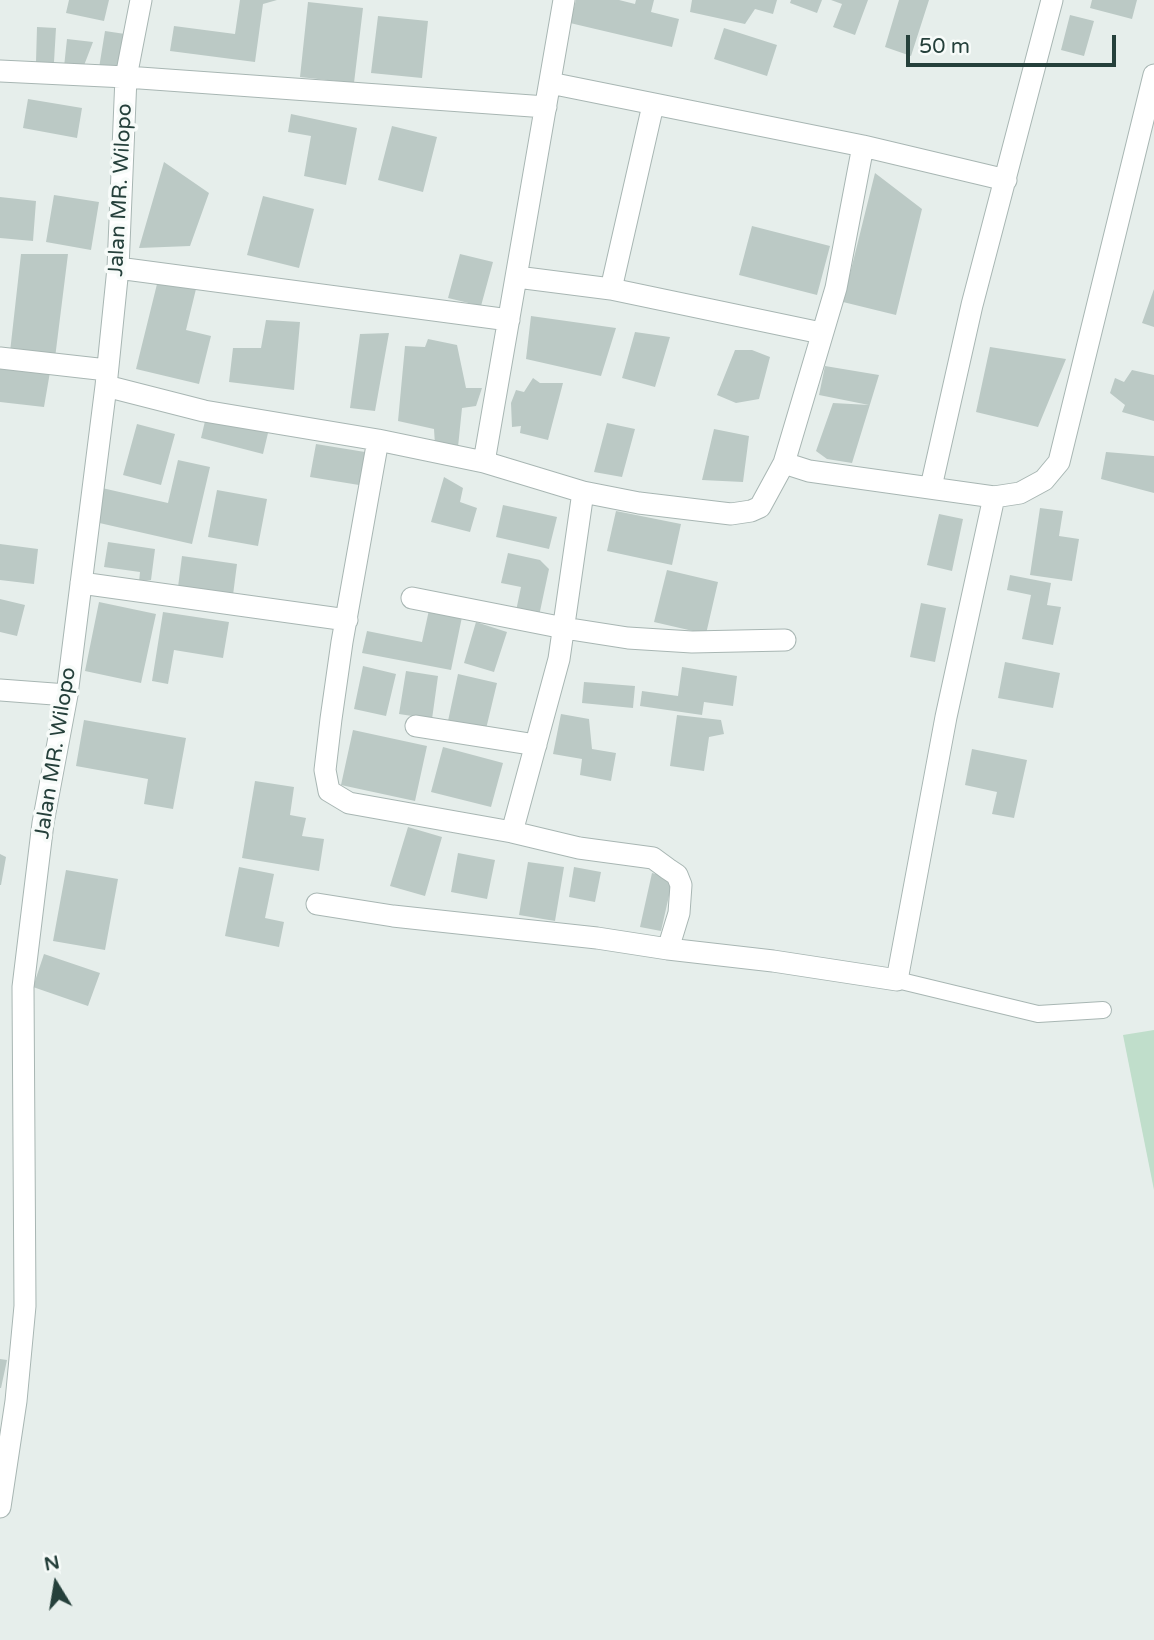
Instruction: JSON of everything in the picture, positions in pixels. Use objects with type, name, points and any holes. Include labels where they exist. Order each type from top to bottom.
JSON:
[{"type":"street","name":"Jalan MR. Wilopo","points":[[0,1507],[16,1401],[26,1306],[23,988],[43,823],[67,695],[107,378],[118,268],[126,77],[141,0]]},
{"type":"street","points":[[484,463],[564,0]]},
{"type":"street","points":[[931,486],[972,305],[1052,0]]},
{"type":"street","points":[[0,71],[126,77],[546,107]]},
{"type":"street","points":[[784,463],[809,471],[931,486],[994,497],[1020,493],[1044,480],[1059,462],[1154,75]]},
{"type":"street","points":[[550,83],[863,146],[1006,180]]},
{"type":"street","points":[[611,289],[653,105]]},
{"type":"street","points":[[0,358],[107,378],[204,411],[377,440],[484,463],[583,492],[639,503],[741,513],[760,507],[784,463],[836,288],[863,146]]},
{"type":"street","points":[[118,268],[509,320]]},
{"type":"street","points":[[517,277],[611,289],[821,333]]},
{"type":"street","points":[[377,440],[325,770],[329,791],[349,803],[512,832],[579,848],[653,858],[677,875],[681,885],[679,913],[668,949]]},
{"type":"street","points":[[512,832],[559,659],[583,492]]},
{"type":"street","points":[[317,904],[393,916],[597,938],[897,979],[946,717],[994,497]]},
{"type":"street","points":[[81,583],[347,620]]},
{"type":"street","points":[[412,598],[564,628],[659,641],[785,640]]},
{"type":"street","points":[[0,690],[67,695]]},
{"type":"street","points":[[416,726],[536,745]]},
{"type":"lane","points":[[897,979],[1038,1014],[1103,1010]]},
{"type":"green space","points":[[1154,1030],[1154,1190],[1123,1035]]},
{"type":"building","points":[[69,0],[109,0],[104,21],[66,13]]},
{"type":"building","points":[[240,0],[277,0],[263,4],[255,62],[170,51],[174,26],[235,34]]},
{"type":"building","points":[[576,0],[619,0],[635,4],[636,0],[654,0],[651,12],[679,19],[672,47],[570,23]]},
{"type":"building","points":[[692,0],[777,0],[773,14],[755,9],[745,24],[690,12]]},
{"type":"building","points":[[791,0],[822,0],[817,13],[790,3]]},
{"type":"building","points":[[831,0],[868,0],[855,35],[833,27],[842,4]]},
{"type":"building","points":[[899,0],[929,0],[911,56],[885,47]]},
{"type":"building","points":[[1092,0],[1137,0],[1132,19],[1090,8]]},
{"type":"building","points":[[308,2],[363,8],[354,83],[300,77]]},
{"type":"building","points":[[1070,15],[1094,21],[1084,56],[1061,50]]},
{"type":"building","points":[[378,16],[428,21],[422,78],[371,73]]},
{"type":"building","points":[[37,27],[56,28],[54,62],[36,62]]},
{"type":"building","points":[[724,28],[777,45],[767,76],[714,59]]},
{"type":"building","points":[[105,31],[125,34],[119,71],[99,68]]},
{"type":"building","points":[[67,39],[93,42],[83,68],[64,67]]},
{"type":"building","points":[[28,99],[82,108],[77,138],[23,128]]},
{"type":"building","points":[[291,114],[357,128],[346,185],[304,176],[311,136],[288,132]]},
{"type":"building","points":[[392,126],[437,137],[423,192],[378,180]]},
{"type":"building","points":[[164,162],[209,193],[190,246],[139,248]]},
{"type":"building","points":[[875,173],[922,209],[896,315],[843,302]]},
{"type":"building","points":[[54,195],[99,202],[91,250],[46,242]]},
{"type":"building","points":[[263,196],[314,209],[299,268],[247,255]]},
{"type":"building","points":[[0,197],[36,201],[33,241],[0,238]]},
{"type":"building","points":[[752,226],[830,246],[817,295],[739,275]]},
{"type":"building","points":[[21,254],[68,254],[55,358],[10,352]]},
{"type":"building","points":[[460,254],[493,262],[481,306],[448,298]]},
{"type":"building","points":[[158,280],[196,289],[186,330],[211,336],[199,384],[136,369]]},
{"type":"building","points":[[1154,289],[1154,327],[1142,323]]},
{"type":"building","points":[[531,316],[616,328],[601,376],[526,359]]},
{"type":"building","points":[[266,320],[300,322],[294,390],[229,382],[233,348],[261,348]]},
{"type":"building","points":[[635,332],[670,337],[655,387],[622,378]]},
{"type":"building","points":[[389,333],[375,411],[350,408],[360,334]]},
{"type":"building","points":[[428,339],[457,345],[466,388],[482,388],[476,406],[462,408],[458,447],[435,445],[434,429],[398,421],[405,346],[425,347]]},
{"type":"building","points":[[990,347],[1066,359],[1038,427],[976,412]]},
{"type":"building","points":[[735,350],[752,350],[770,357],[759,399],[736,403],[717,395]]},
{"type":"building","points":[[825,366],[879,375],[852,463],[827,459],[816,451],[833,403],[869,405],[819,395]]},
{"type":"building","points":[[0,367],[50,372],[44,407],[0,402]]},
{"type":"building","points":[[1132,370],[1154,375],[1154,421],[1122,412],[1125,405],[1110,393],[1115,378],[1124,382]]},
{"type":"building","points":[[533,378],[540,383],[563,383],[548,440],[520,433],[521,426],[512,427],[511,403],[516,390],[524,392]]},
{"type":"building","points":[[206,417],[268,433],[263,454],[201,438]]},
{"type":"building","points":[[607,423],[635,429],[622,477],[594,472]]},
{"type":"building","points":[[137,424],[175,434],[161,485],[123,475]]},
{"type":"building","points":[[714,429],[749,436],[743,482],[702,480]]},
{"type":"building","points":[[316,444],[365,452],[359,485],[310,477]]},
{"type":"building","points":[[1106,452],[1154,456],[1154,493],[1101,479]]},
{"type":"building","points":[[178,460],[210,467],[192,544],[95,522],[102,488],[168,503]]},
{"type":"building","points":[[444,477],[463,488],[460,502],[477,508],[470,532],[431,522]]},
{"type":"building","points":[[217,490],[267,499],[258,546],[208,537]]},
{"type":"building","points":[[503,505],[557,517],[549,549],[496,537]]},
{"type":"building","points":[[1040,508],[1063,511],[1059,536],[1079,539],[1072,581],[1030,575]]},
{"type":"building","points":[[616,511],[681,524],[672,565],[607,551]]},
{"type":"building","points":[[939,514],[963,519],[952,571],[927,565]]},
{"type":"building","points":[[108,542],[155,549],[151,580],[139,582],[140,572],[104,567]]},
{"type":"building","points":[[0,544],[38,549],[34,584],[0,580]]},
{"type":"building","points":[[508,553],[540,560],[549,569],[539,616],[516,611],[521,587],[501,583]]},
{"type":"building","points":[[182,556],[237,564],[233,595],[178,587]]},
{"type":"building","points":[[667,570],[718,582],[706,634],[654,622]]},
{"type":"building","points":[[1010,575],[1051,583],[1047,605],[1061,607],[1053,645],[1022,639],[1031,595],[1007,590]]},
{"type":"building","points":[[0,599],[25,605],[17,636],[0,632]]},
{"type":"building","points":[[99,602],[156,614],[141,683],[85,671]]},
{"type":"building","points":[[921,603],[946,608],[935,662],[910,657]]},
{"type":"building","points":[[429,610],[462,617],[451,670],[362,653],[367,631],[422,642]]},
{"type":"building","points":[[163,612],[229,622],[223,658],[174,650],[168,684],[152,681]]},
{"type":"building","points":[[476,622],[507,632],[494,672],[464,663]]},
{"type":"building","points":[[1005,662],[1060,673],[1053,708],[998,698]]},
{"type":"building","points":[[363,666],[396,674],[386,716],[354,709]]},
{"type":"building","points":[[682,667],[737,676],[733,706],[704,702],[702,715],[640,706],[642,691],[678,696]]},
{"type":"building","points":[[406,671],[438,676],[432,719],[399,714]]},
{"type":"building","points":[[458,674],[497,683],[486,729],[448,721]]},
{"type":"building","points":[[584,682],[635,686],[633,708],[582,703]]},
{"type":"building","points":[[561,714],[589,719],[592,749],[616,753],[611,781],[580,775],[582,759],[553,754]]},
{"type":"building","points":[[677,715],[721,720],[724,734],[709,737],[704,771],[670,766]]},
{"type":"building","points":[[84,720],[186,738],[173,809],[144,804],[148,779],[76,766]]},
{"type":"building","points":[[353,730],[427,746],[415,801],[341,785]]},
{"type":"building","points":[[443,747],[503,763],[491,807],[431,792]]},
{"type":"building","points":[[972,749],[1027,760],[1014,818],[992,814],[997,792],[965,785]]},
{"type":"building","points":[[255,781],[294,787],[290,815],[306,818],[302,836],[324,839],[319,871],[242,858]]},
{"type":"building","points":[[408,827],[442,837],[425,896],[390,886]]},
{"type":"building","points":[[458,853],[495,860],[487,899],[451,892]]},
{"type":"building","points":[[0,854],[6,857],[1,885],[0,885]]},
{"type":"building","points":[[528,862],[564,867],[555,921],[519,915]]},
{"type":"building","points":[[239,867],[274,874],[265,918],[284,922],[279,947],[225,936]]},
{"type":"building","points":[[574,867],[601,872],[595,902],[569,897]]},
{"type":"building","points":[[66,870],[118,879],[105,950],[53,941]]},
{"type":"building","points":[[652,873],[673,878],[661,931],[640,927]]},
{"type":"building","points":[[44,954],[100,973],[88,1006],[33,987]]},
{"type":"building","points":[[0,1359],[7,1360],[1,1388],[0,1388]]}]
